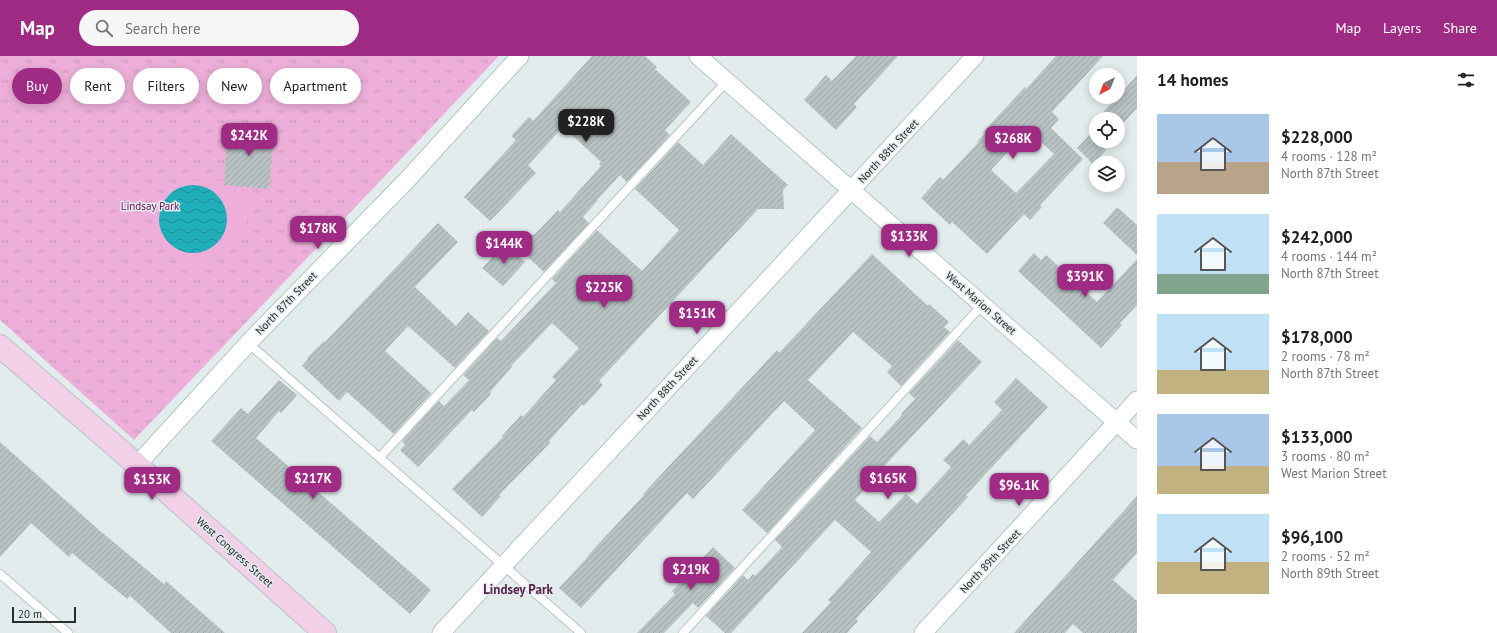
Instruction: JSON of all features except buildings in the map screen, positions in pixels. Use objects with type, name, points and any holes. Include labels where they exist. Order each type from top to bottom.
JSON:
[{"type":"street","name":"North 87th Street","points":[[137,465],[248,343],[407,180],[520,56]]},
{"type":"street","name":"West Marion Street","points":[[698,56],[852,189],[1137,440]]},
{"type":"street","name":"North 88th Street","points":[[442,633],[975,56]]},
{"type":"street","name":"West Congress Street","points":[[0,346],[137,465],[325,633]]},
{"type":"street","name":"North 89th Street","points":[[923,633],[1137,400]]},
{"type":"lane","points":[[380,458],[727,81]]},
{"type":"lane","points":[[683,633],[983,304]]},
{"type":"lane","points":[[248,343],[581,633]]},
{"type":"lane","points":[[0,574],[68,633]]},
{"type":"green space","name":"Lindsay Park","points":[[0,56],[499,56],[134,440],[0,320]]},
{"type":"green space","points":[[194,181],[224,181],[224,185],[250,187],[246,225],[195,278],[163,247],[156,234],[155,225],[157,208],[166,193],[181,183]]},
{"type":"water","points":[[193,185],[206,188],[217,195],[224,206],[227,219],[224,232],[217,243],[206,250],[193,253],[180,250],[169,243],[162,232],[159,219],[162,206],[169,195],[180,188]]},
{"type":"district","name":"Lindsey Park","points":[[518,589]]}]
